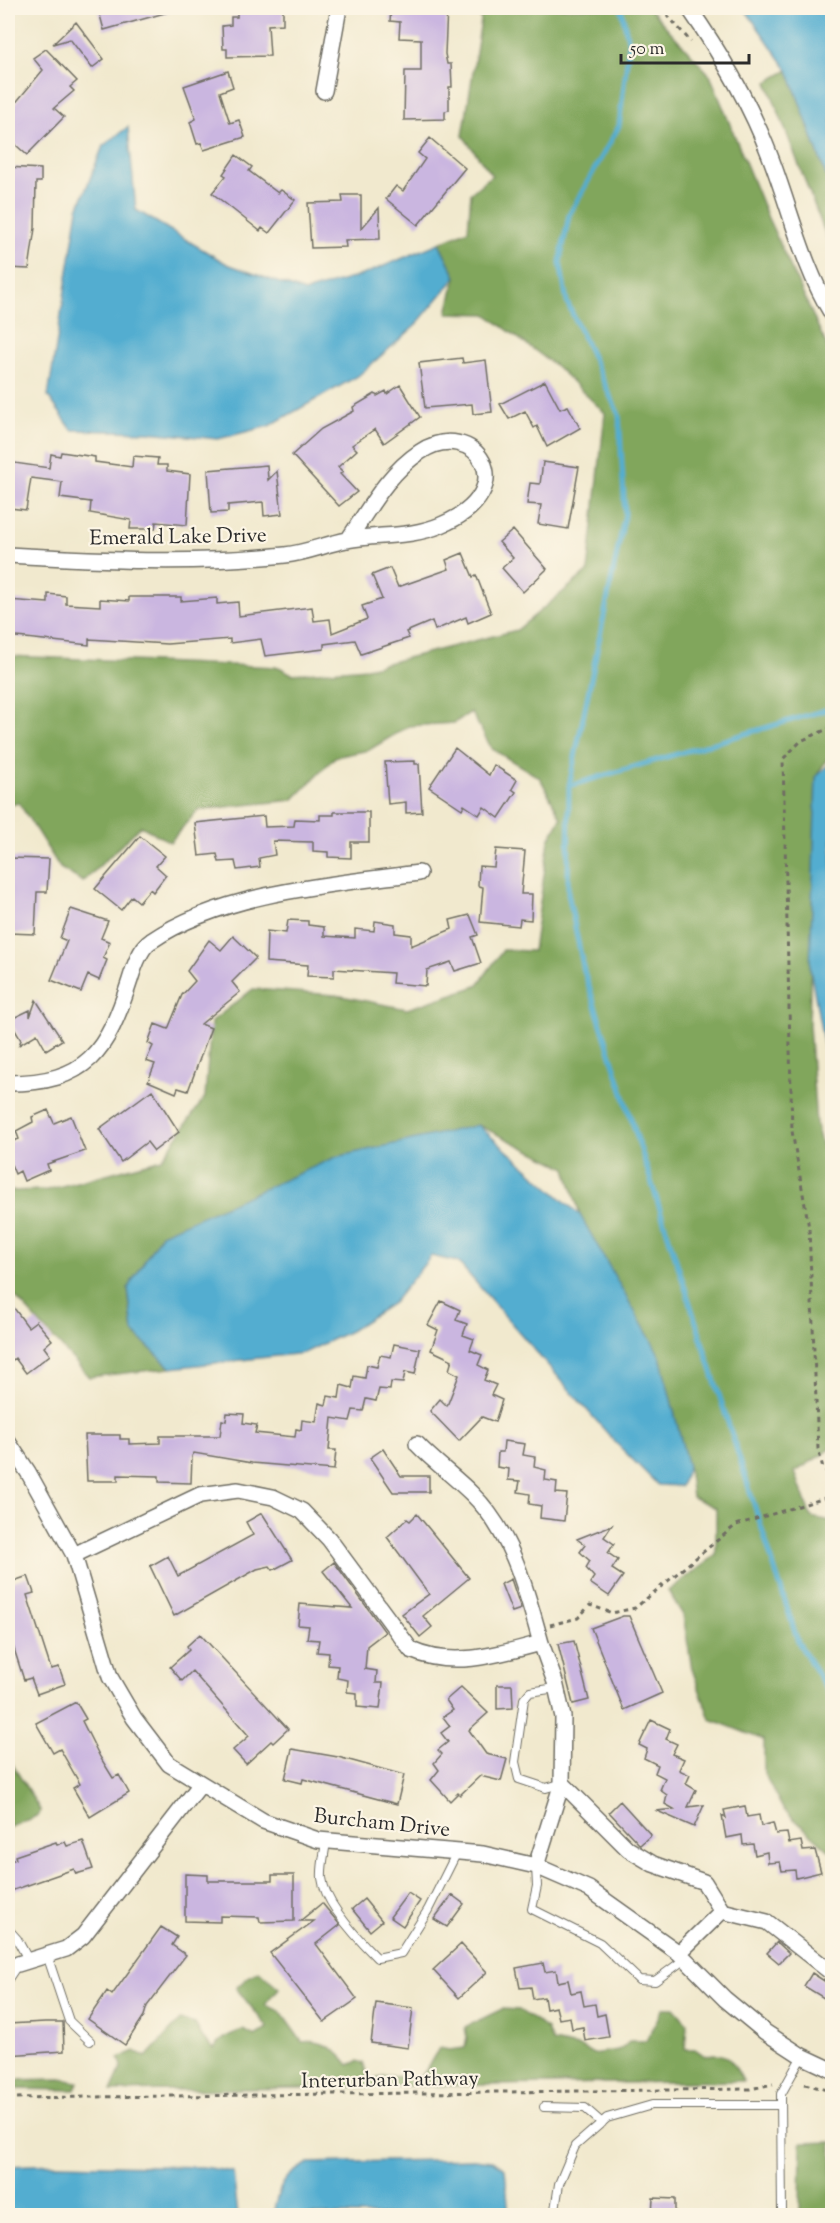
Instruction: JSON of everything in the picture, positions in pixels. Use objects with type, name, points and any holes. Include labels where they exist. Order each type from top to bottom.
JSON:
[{"type":"street","points":[[324,91],[339,8]]},
{"type":"street","points":[[689,8],[719,51],[770,154],[828,317]]},
{"type":"street","name":"Emerald Lake Drive","points":[[8,555],[120,561],[194,561],[287,555],[348,540],[397,537],[431,530],[454,520],[475,506],[484,492],[487,478],[484,463],[475,451],[448,442],[420,452],[395,472],[348,540]]},
{"type":"street","points":[[8,1083],[40,1083],[64,1077],[85,1063],[103,1043],[120,1011],[135,964],[148,943],[177,925],[220,908],[314,887],[419,873]]},
{"type":"street","name":"Burcham Drive","points":[[8,1442],[28,1472],[74,1555],[110,1677],[134,1718],[170,1764],[200,1785],[262,1821],[326,1841],[458,1851],[536,1866],[589,1889],[682,1956],[725,1999],[802,2056],[832,2070]]},
{"type":"street","points":[[417,1444],[473,1494],[502,1533],[524,1580],[556,1688],[563,1718],[562,1783],[536,1866]]},
{"type":"street","points":[[74,1555],[200,1495],[238,1490],[273,1497],[302,1511],[329,1539],[411,1650],[428,1658],[459,1659],[496,1655],[539,1635]]},
{"type":"street","points":[[562,1783],[628,1849],[653,1864],[704,1882],[722,1911],[767,1922],[832,1973]]},
{"type":"street","points":[[23,1962],[66,1949],[83,1936],[200,1785]]},
{"type":"street","points":[[682,1956],[722,1911]]},
{"type":"lane","points":[[556,1688],[530,1692],[524,1699],[515,1762],[519,1779],[546,1788],[562,1783]]},
{"type":"lane","points":[[326,1841],[322,1878],[331,1900],[358,1939],[377,1958],[401,1953],[428,1910],[458,1851]]},
{"type":"lane","points":[[536,1866],[537,1886],[532,1909],[600,1943],[639,1980],[654,1981],[682,1956]]},
{"type":"lane","points":[[8,1929],[17,1939],[23,1962],[8,1979]]},
{"type":"lane","points":[[47,1955],[69,2021],[90,2041]]},
{"type":"lane","points":[[782,2216],[781,2094],[802,2056]]},
{"type":"lane","points":[[554,2216],[559,2184],[575,2146],[607,2118],[652,2105],[781,2105]]},
{"type":"lane","points":[[544,2107],[585,2108],[602,2123]]},
{"type":"path","points":[[661,8],[696,48]]},
{"type":"path","points":[[828,317],[832,340]]},
{"type":"path","points":[[832,727],[801,741],[783,759],[792,1131],[809,1228],[818,1449],[823,1468],[832,1477]]},
{"type":"path","points":[[539,1635],[578,1618],[590,1605],[612,1613],[635,1608],[736,1525],[832,1496]]},
{"type":"path","name":"Interurban Pathway","points":[[8,2098],[750,2089],[773,2084]]},
{"type":"path","points":[[805,2085],[831,2091],[832,2087]]},
{"type":"green space","points":[[476,8],[649,8],[710,75],[768,218],[832,357],[832,741],[830,754],[816,777],[809,1025],[816,1124],[832,1185],[832,1448],[795,1472],[811,1517],[832,1521],[832,1853],[783,1809],[764,1773],[764,1740],[710,1719],[692,1669],[683,1615],[668,1591],[716,1555],[716,1508],[692,1497],[688,1467],[580,1215],[566,1168],[478,1125],[161,1234],[128,1289],[133,1332],[171,1368],[89,1377],[8,1289],[8,1191],[47,1190],[162,1159],[205,1097],[211,1022],[253,989],[336,995],[407,1009],[477,986],[503,950],[533,951],[549,840],[561,818],[540,778],[492,749],[471,712],[454,723],[409,726],[369,750],[335,757],[293,800],[198,810],[170,842],[141,826],[83,882],[60,868],[19,803],[8,805],[8,656],[279,667],[292,674],[367,668],[517,630],[588,571],[605,413],[557,367],[486,314],[447,313],[456,277],[439,243],[468,230],[471,193],[492,175],[463,136],[481,20]]},
{"type":"green space","points":[[788,70],[832,192],[832,251],[767,82]]},
{"type":"green space","points":[[8,1757],[40,1810],[39,1815],[8,1828]]},
{"type":"green space","points":[[259,1971],[279,1988],[265,2005],[280,2011],[302,2042],[316,2042],[329,2046],[349,2065],[358,2061],[363,2063],[369,2080],[391,2076],[412,2082],[418,2079],[440,2048],[449,2050],[465,2048],[467,2038],[465,2027],[502,2009],[519,2010],[547,2029],[552,2042],[583,2048],[593,2054],[618,2050],[631,2041],[646,2041],[663,2008],[674,2008],[687,2023],[685,2049],[695,2049],[705,2056],[719,2054],[724,2056],[733,2064],[743,2081],[111,2091],[122,2066],[119,2058],[135,2051],[146,2057],[180,2020],[195,2024],[203,2038],[214,2049],[224,2039],[235,2033],[243,2030],[255,2036],[268,2028],[236,1988]]},
{"type":"green space","points":[[61,2079],[78,2082],[75,2090],[8,2089],[8,2080]]},
{"type":"green space","points":[[832,2142],[832,2215],[800,2215],[801,2143]]},
{"type":"water","points":[[744,8],[832,8],[832,192],[788,70]]},
{"type":"water","points":[[128,127],[136,210],[227,264],[305,292],[365,274],[439,243],[456,277],[415,326],[358,376],[269,426],[218,439],[148,432],[72,430],[48,396],[78,209],[103,146]]},
{"type":"water","points":[[832,761],[832,1091],[810,968],[816,777]]},
{"type":"water","points":[[478,1125],[580,1215],[660,1356],[688,1467],[681,1486],[658,1485],[615,1442],[458,1262],[431,1256],[393,1303],[350,1331],[304,1353],[171,1368],[133,1332],[128,1288],[161,1234],[336,1157]]},
{"type":"water","points":[[474,2159],[492,2161],[505,2169],[509,2215],[273,2215],[283,2183],[293,2172],[309,2163]]},
{"type":"water","points":[[58,2164],[203,2167],[233,2172],[238,2215],[8,2215],[8,2166]]},
{"type":"building","points":[[98,8],[172,8],[172,11],[104,30]]},
{"type":"building","points":[[237,8],[283,8],[283,24],[268,25],[270,56],[227,57],[227,49],[223,49],[222,26],[231,25],[231,17],[237,17]]},
{"type":"building","points":[[391,8],[447,8],[445,54],[447,64],[451,64],[452,87],[449,87],[449,110],[445,111],[445,119],[404,120],[405,71],[421,71],[421,39],[399,38],[400,22],[390,21]]},
{"type":"building","points":[[76,22],[104,59],[92,68],[70,39],[53,44]]},
{"type":"building","points":[[46,49],[77,81],[70,87],[74,91],[54,108],[64,117],[27,155],[8,138],[8,112],[43,70],[33,58]]},
{"type":"building","points":[[228,71],[233,87],[220,92],[230,123],[239,120],[245,137],[204,150],[201,143],[197,144],[190,122],[196,119],[184,86]]},
{"type":"building","points":[[430,138],[465,168],[418,225],[386,199],[396,186],[403,191],[425,159],[418,153]]},
{"type":"building","points":[[236,155],[252,167],[249,171],[278,193],[281,190],[295,200],[269,233],[262,228],[260,231],[212,193],[226,176],[223,174]]},
{"type":"building","points":[[8,167],[41,169],[41,182],[36,182],[35,228],[29,269],[8,268]]},
{"type":"building","points":[[342,195],[361,195],[361,229],[379,208],[380,239],[345,240],[346,247],[311,248],[308,203],[343,202]]},
{"type":"building","points":[[462,358],[463,363],[486,360],[492,412],[473,414],[472,404],[425,408],[419,363]]},
{"type":"building","points":[[545,381],[560,409],[568,406],[580,428],[547,447],[537,426],[534,428],[525,411],[509,419],[500,404]]},
{"type":"building","points":[[400,385],[420,417],[384,443],[375,429],[352,445],[357,450],[338,467],[343,472],[340,474],[357,492],[339,506],[292,455],[321,429],[354,411],[353,407],[375,394],[377,396],[386,391],[387,394]]},
{"type":"building","points":[[61,452],[95,457],[95,462],[132,467],[133,456],[158,458],[157,465],[167,465],[167,471],[190,474],[187,525],[156,522],[155,529],[130,529],[131,520],[90,513],[91,502],[60,498],[62,482],[31,478],[26,510],[10,508],[12,494],[8,493],[8,462],[49,468],[51,454],[60,456]]},
{"type":"building","points":[[543,462],[579,467],[568,529],[538,524],[541,505],[527,504],[530,483],[540,484]]},
{"type":"building","points":[[267,465],[268,480],[277,471],[282,514],[264,516],[263,502],[228,505],[228,512],[211,513],[208,470]]},
{"type":"building","points":[[513,530],[547,569],[523,592],[502,568],[513,558],[499,542]]},
{"type":"building","points":[[463,553],[473,577],[476,575],[491,613],[468,623],[466,617],[435,630],[432,621],[406,632],[409,638],[361,654],[355,640],[324,644],[324,649],[265,656],[261,639],[230,643],[230,639],[167,644],[89,639],[89,645],[8,636],[8,600],[48,603],[48,594],[66,596],[66,604],[100,606],[100,599],[129,601],[129,597],[181,597],[181,601],[217,598],[217,604],[238,602],[239,616],[312,607],[314,621],[330,619],[332,633],[367,619],[362,606],[382,599],[372,575],[390,568],[398,587],[449,569],[446,560]]},
{"type":"building","points":[[455,748],[489,775],[494,765],[517,780],[512,789],[516,792],[499,818],[484,807],[479,815],[464,805],[462,809],[429,787]]},
{"type":"building","points":[[415,761],[415,764],[419,764],[422,812],[406,813],[406,802],[388,804],[385,762]]},
{"type":"building","points":[[334,812],[369,812],[369,842],[351,842],[351,858],[328,857],[328,852],[313,851],[313,842],[273,841],[275,855],[259,858],[260,867],[237,870],[235,861],[219,862],[217,854],[199,856],[195,823],[264,816],[265,827],[294,826],[295,819],[320,820],[320,815],[334,815]]},
{"type":"building","points":[[140,836],[165,856],[156,866],[166,875],[153,892],[150,889],[139,902],[132,896],[121,910],[95,889]]},
{"type":"building","points":[[496,849],[525,851],[521,894],[532,894],[531,920],[520,919],[519,926],[480,922],[483,887],[478,886],[479,866],[494,867]]},
{"type":"building","points":[[8,858],[49,859],[47,892],[37,892],[35,934],[8,933]]},
{"type":"building","points":[[71,909],[108,921],[101,938],[110,942],[103,958],[107,960],[99,980],[88,975],[81,992],[51,980],[67,941],[60,938]]},
{"type":"building","points":[[470,915],[478,935],[472,937],[481,963],[455,971],[451,962],[427,970],[426,986],[392,983],[393,973],[334,969],[334,977],[307,976],[308,965],[266,962],[267,931],[286,933],[288,920],[308,921],[308,925],[324,927],[324,936],[355,938],[355,929],[374,931],[375,921],[395,924],[395,933],[411,935],[411,946],[452,929],[450,920]]},
{"type":"building","points":[[233,936],[256,958],[232,982],[240,992],[201,1024],[211,1028],[188,1091],[178,1088],[176,1093],[148,1081],[155,1064],[146,1061],[153,1046],[148,1043],[155,1024],[168,1029],[182,995],[195,981],[187,971],[209,940],[221,950]]},
{"type":"building","points":[[36,1000],[62,1040],[46,1050],[37,1034],[19,1045],[21,1040],[9,1020],[30,1010],[30,1017]]},
{"type":"building","points":[[152,1090],[179,1132],[154,1151],[147,1142],[121,1162],[99,1129]]},
{"type":"building","points":[[48,1110],[54,1123],[71,1116],[85,1151],[47,1164],[49,1170],[24,1181],[20,1171],[15,1174],[8,1157],[8,1143],[19,1139],[16,1131],[33,1122],[32,1117]]},
{"type":"building","points":[[8,1300],[28,1327],[36,1321],[52,1340],[44,1347],[50,1355],[26,1373],[15,1358],[8,1364]]},
{"type":"building","points":[[441,1301],[460,1310],[456,1320],[467,1324],[463,1335],[474,1339],[470,1350],[482,1355],[478,1365],[488,1370],[484,1380],[496,1385],[491,1395],[502,1400],[495,1422],[482,1417],[459,1441],[430,1411],[440,1399],[447,1406],[459,1375],[449,1370],[452,1360],[431,1350],[438,1330],[428,1325]]},
{"type":"building","points":[[394,1344],[420,1349],[415,1374],[405,1372],[403,1383],[391,1382],[390,1390],[379,1389],[376,1401],[366,1399],[363,1411],[353,1410],[350,1421],[332,1418],[329,1450],[336,1450],[334,1470],[252,1463],[194,1453],[191,1483],[159,1482],[159,1476],[118,1475],[118,1481],[87,1481],[85,1435],[120,1435],[120,1439],[129,1439],[129,1444],[160,1443],[160,1436],[220,1436],[222,1420],[226,1421],[227,1413],[244,1414],[243,1423],[257,1425],[255,1433],[295,1437],[296,1429],[301,1430],[302,1420],[316,1422],[319,1403],[326,1405],[328,1396],[339,1398],[341,1385],[352,1388],[354,1376],[365,1378],[367,1365],[377,1367],[380,1355],[391,1357]]},
{"type":"building","points":[[504,1441],[525,1444],[523,1455],[535,1457],[534,1467],[546,1470],[545,1480],[557,1482],[556,1493],[567,1494],[564,1521],[540,1518],[541,1506],[529,1504],[530,1494],[518,1492],[520,1481],[508,1480],[509,1469],[497,1467],[498,1452],[503,1452]]},
{"type":"building","points":[[383,1449],[401,1476],[429,1476],[429,1492],[393,1492],[370,1458]]},
{"type":"building","points":[[262,1513],[292,1560],[273,1570],[270,1566],[257,1569],[174,1616],[150,1566],[168,1556],[178,1576],[253,1535],[246,1522]]},
{"type":"building","points":[[417,1514],[469,1578],[423,1616],[432,1627],[420,1637],[402,1614],[429,1594],[387,1537],[407,1519],[410,1521]]},
{"type":"building","points":[[612,1525],[604,1537],[614,1544],[608,1553],[618,1560],[612,1569],[623,1576],[609,1596],[590,1583],[594,1577],[586,1568],[590,1561],[580,1552],[585,1545],[577,1539]]},
{"type":"building","points":[[334,1562],[385,1632],[367,1646],[365,1669],[377,1671],[376,1683],[383,1683],[380,1709],[357,1707],[357,1693],[347,1692],[348,1680],[337,1678],[338,1666],[328,1665],[329,1653],[317,1652],[319,1640],[307,1639],[309,1626],[298,1625],[300,1604],[352,1608],[323,1571]]},
{"type":"building","points":[[28,1576],[34,1593],[27,1595],[51,1669],[59,1667],[65,1684],[37,1694],[31,1678],[24,1680],[8,1630],[8,1583]]},
{"type":"building","points":[[511,1579],[521,1609],[512,1612],[501,1584]]},
{"type":"building","points":[[623,1616],[629,1616],[662,1693],[624,1710],[591,1628]]},
{"type":"building","points":[[200,1634],[288,1729],[246,1764],[233,1750],[249,1736],[192,1671],[182,1681],[170,1667],[189,1650],[187,1646]]},
{"type":"building","points":[[574,1641],[589,1700],[573,1704],[558,1644]]},
{"type":"building","points":[[497,1685],[512,1685],[513,1708],[497,1709]]},
{"type":"building","points":[[461,1687],[488,1713],[469,1730],[486,1754],[507,1759],[501,1781],[480,1776],[450,1801],[431,1780],[439,1770],[434,1763],[442,1754],[438,1750],[448,1742],[441,1733],[450,1726],[443,1717],[453,1710],[446,1700]]},
{"type":"building","points":[[76,1702],[86,1719],[82,1721],[100,1757],[113,1778],[119,1775],[129,1793],[90,1817],[73,1788],[80,1784],[60,1749],[53,1753],[36,1723]]},
{"type":"building","points":[[651,1720],[670,1729],[666,1739],[677,1744],[672,1754],[684,1759],[679,1770],[690,1775],[686,1784],[696,1790],[688,1807],[704,1805],[694,1827],[657,1811],[674,1809],[665,1804],[667,1795],[660,1790],[665,1778],[655,1773],[658,1765],[644,1758],[647,1749],[639,1745]]},
{"type":"building","points":[[292,1749],[338,1757],[404,1775],[397,1804],[303,1779],[302,1783],[285,1779]]},
{"type":"building","points":[[620,1801],[651,1835],[640,1845],[609,1812]]},
{"type":"building","points":[[745,1806],[747,1817],[759,1815],[761,1826],[773,1823],[776,1834],[787,1833],[789,1843],[801,1841],[803,1851],[815,1850],[821,1872],[796,1878],[795,1870],[782,1871],[780,1862],[768,1863],[767,1852],[755,1855],[753,1844],[743,1845],[742,1835],[726,1838],[722,1816],[726,1818],[724,1810]]},
{"type":"building","points":[[83,1841],[93,1869],[76,1874],[74,1869],[8,1892],[8,1862],[16,1859],[15,1856],[56,1842],[57,1845],[65,1842],[67,1846]]},
{"type":"building","points":[[185,1874],[208,1875],[208,1881],[272,1881],[272,1875],[294,1875],[294,1921],[260,1922],[259,1917],[220,1916],[220,1922],[185,1921]]},
{"type":"building","points":[[408,1893],[420,1901],[403,1926],[390,1917]]},
{"type":"building","points":[[452,1895],[464,1904],[447,1927],[434,1919]]},
{"type":"building","points":[[364,1899],[382,1921],[370,1931],[352,1909]]},
{"type":"building","points":[[322,1903],[340,1925],[316,1944],[357,1999],[324,2022],[270,1953],[314,1921],[300,1921]]},
{"type":"building","points":[[161,1927],[177,1937],[172,1945],[186,1955],[147,2006],[144,2016],[125,2045],[88,2019],[107,1991],[112,1995]]},
{"type":"building","points":[[777,1942],[789,1953],[779,1963],[767,1953]]},
{"type":"building","points":[[461,1944],[487,1972],[459,1998],[433,1970]]},
{"type":"building","points":[[543,1963],[545,1972],[556,1970],[558,1982],[568,1980],[571,1993],[581,1991],[584,2006],[595,2004],[597,2016],[605,2014],[609,2037],[585,2041],[583,2027],[572,2029],[570,2017],[559,2019],[556,2007],[546,2009],[544,1997],[533,1999],[531,1987],[520,1988],[516,1968]]},
{"type":"building","points":[[812,1973],[832,1986],[832,2003],[804,1986]]},
{"type":"building","points":[[376,2003],[413,2008],[408,2048],[371,2043]]},
{"type":"building","points":[[63,2022],[64,2051],[8,2055],[8,2024]]},
{"type":"building","points":[[653,2198],[675,2199],[675,2216],[652,2216]]},
{"type":"waterway","points":[[621,8],[629,44],[619,126],[569,215],[560,262],[567,302],[619,415],[625,514],[569,786],[568,893],[584,971],[798,1642],[832,1698]]},
{"type":"waterway","points":[[569,786],[832,708]]}]
